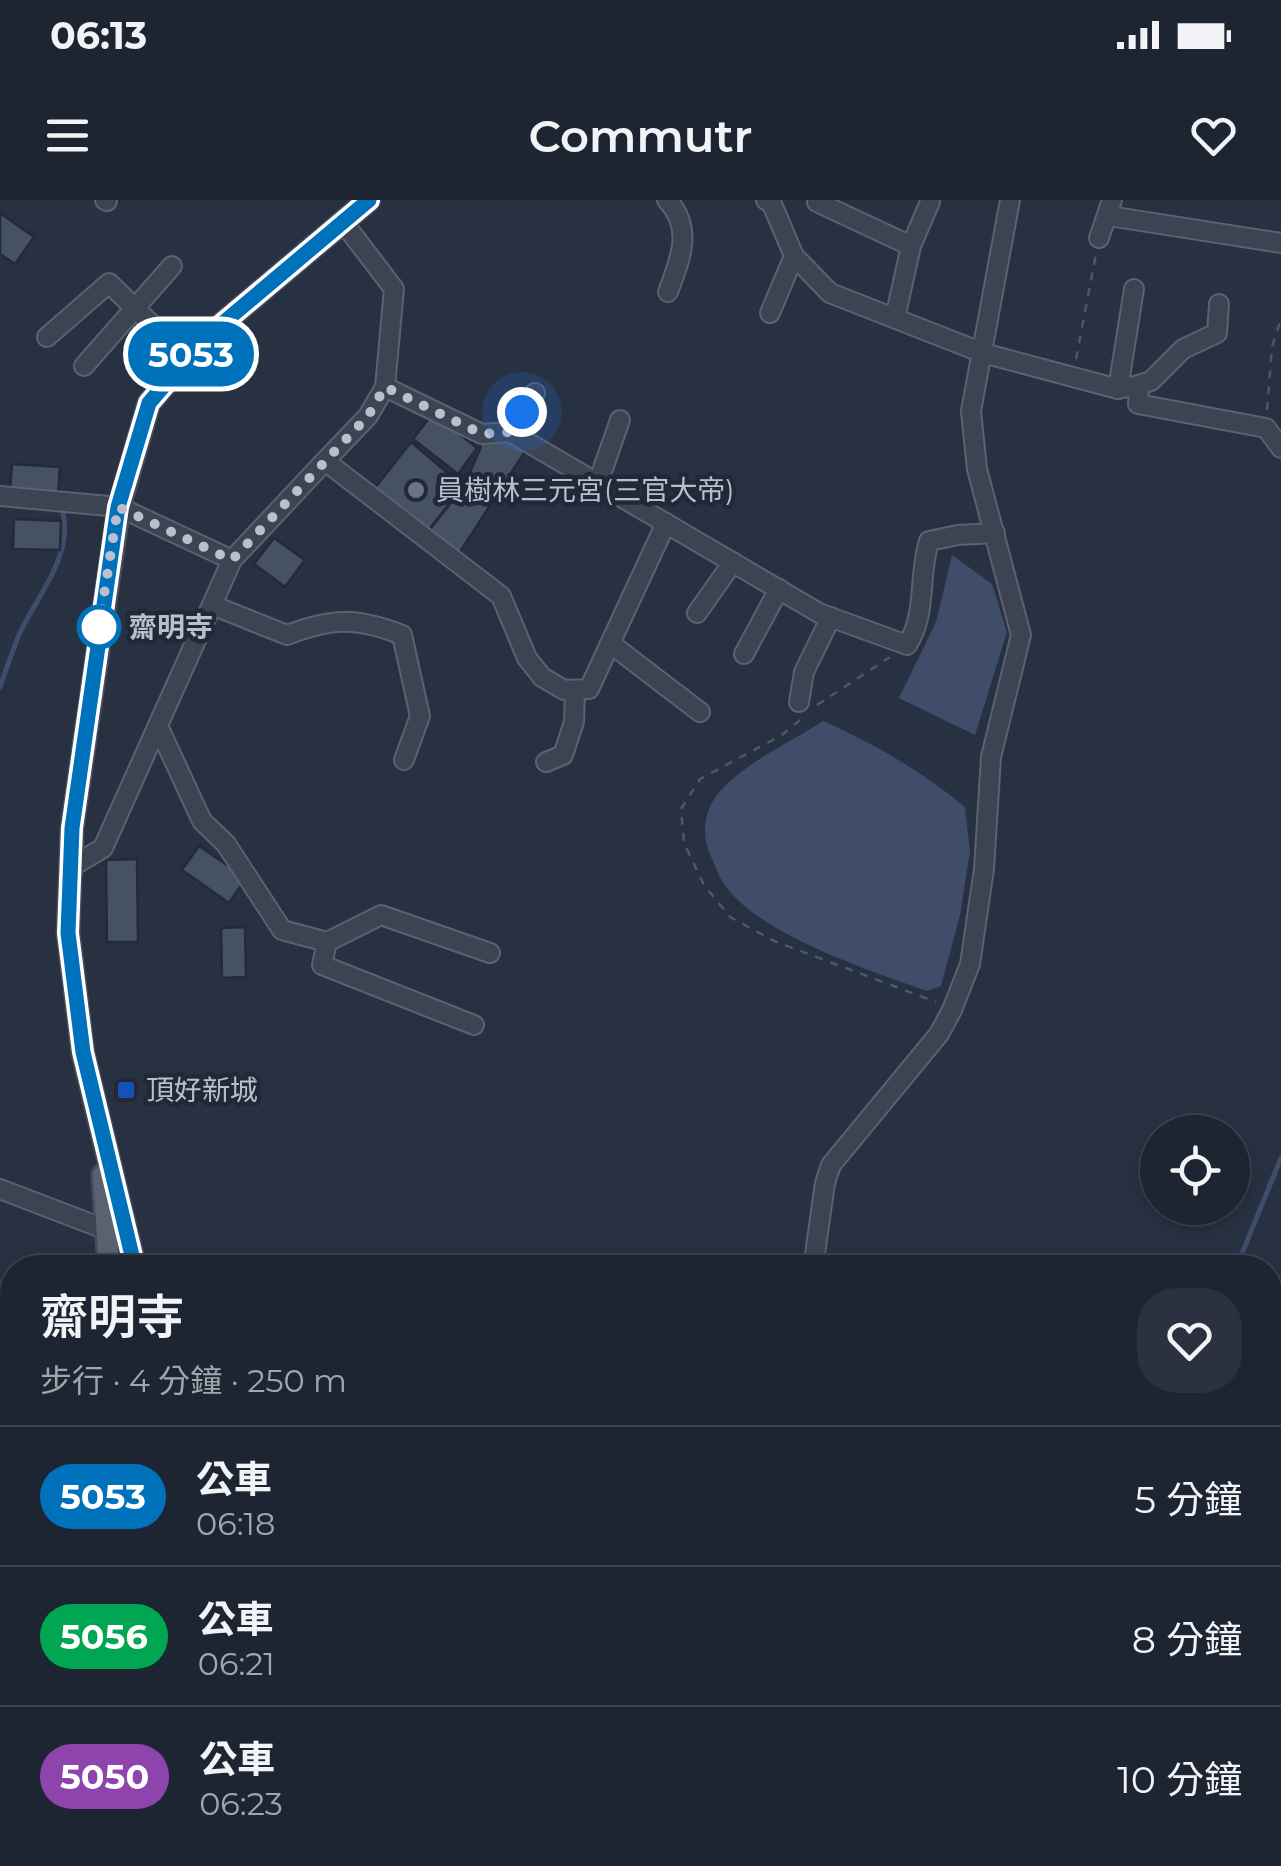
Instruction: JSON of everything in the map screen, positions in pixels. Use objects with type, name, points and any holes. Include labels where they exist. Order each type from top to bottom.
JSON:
[{"type":"main road","points":[[132,1255],[83,1052],[68,933],[72,828],[118,507],[149,403],[204,339],[369,200]]},
{"type":"main road","points":[[98,1108],[108,1255]]},
{"type":"street","points":[[667,200],[683,223],[682,252],[668,292]]},
{"type":"street","points":[[766,200],[772,204],[794,256],[830,293],[982,353],[1118,389],[1152,382],[1182,349],[1216,333],[1219,304]]},
{"type":"street","points":[[815,1255],[831,1165],[912,1068],[952,1010],[970,964],[984,869],[991,757],[1021,635],[977,469],[972,410],[1010,200]]},
{"type":"street","points":[[817,202],[911,246]]},
{"type":"street","points":[[895,318],[911,246],[930,202]]},
{"type":"street","points":[[1099,238],[1110,208],[1281,243]]},
{"type":"street","points":[[71,867],[103,848],[232,560],[368,416],[385,387],[394,289],[343,222]]},
{"type":"street","points":[[770,313],[794,256]]},
{"type":"street","points":[[84,366],[172,266]]},
{"type":"street","points":[[47,337],[109,283],[187,359]]},
{"type":"street","points":[[1118,389],[1134,288]]},
{"type":"street","points":[[1139,385],[1138,404],[1266,428],[1281,448]]},
{"type":"street","points":[[385,387],[482,434],[510,432],[831,618],[908,645],[919,627],[922,566],[929,542],[958,534],[994,533]]},
{"type":"street","points":[[510,432],[535,393]]},
{"type":"street","points":[[598,482],[620,420]]},
{"type":"street","points":[[325,461],[500,596],[527,658],[542,678],[564,690],[589,689],[666,523]]},
{"type":"street","points":[[0,496],[118,507],[232,560]]},
{"type":"street","points":[[697,613],[732,562]]},
{"type":"street","points":[[744,654],[780,590]]},
{"type":"street","points":[[212,605],[287,635],[320,623],[370,622],[402,635],[420,716],[404,760]]},
{"type":"street","points":[[808,708],[804,672],[831,618]]},
{"type":"street","points":[[611,644],[700,712]]},
{"type":"street","points":[[546,762],[563,755],[574,722],[575,690]]},
{"type":"street","points":[[158,726],[202,822],[226,844],[282,930],[327,942],[381,915],[490,953]]},
{"type":"street","points":[[327,942],[322,965],[474,1025]]},
{"type":"street","points":[[0,1189],[107,1230]]},
{"type":"path","points":[[1072,377],[1099,238]]},
{"type":"path","points":[[1266,428],[1272,347],[1281,318]]},
{"type":"path","points":[[908,645],[808,708],[782,735],[700,779],[681,809],[684,844],[704,885],[730,917],[774,941],[952,1010]]},
{"type":"water","points":[[952,555],[992,584],[1007,632],[975,735],[899,698],[936,622]]},
{"type":"water","points":[[823,721],[897,759],[965,807],[970,852],[960,915],[941,986],[927,991],[790,936],[743,904],[726,887],[717,870],[705,830],[713,801],[748,767]]},
{"type":"building","points":[[0,213],[34,237],[15,264],[0,254]]},
{"type":"building","points":[[433,413],[477,448],[458,474],[413,439]]},
{"type":"building","points":[[508,436],[528,447],[456,558],[424,537],[464,486],[481,439]]},
{"type":"building","name":"員樹林三元宮(三官大帝)","points":[[411,442],[463,486],[424,536],[370,494]]},
{"type":"building","points":[[12,464],[60,467],[58,494],[10,491]]},
{"type":"building","points":[[14,519],[61,521],[60,550],[13,549]]},
{"type":"building","points":[[274,538],[305,560],[285,587],[254,564]]},
{"type":"building","points":[[199,846],[246,878],[229,903],[182,870]]},
{"type":"building","points":[[137,859],[138,942],[107,942],[106,860]]},
{"type":"building","points":[[245,927],[246,977],[222,978],[221,928]]},
{"type":"waterway","points":[[0,687],[19,635],[58,561],[65,529],[63,513]]},
{"type":"waterway","points":[[1241,1255],[1281,1158]]},
{"type":"bus line","name":"5053","points":[[132,1255],[83,1052],[68,933],[72,828],[118,507],[149,403],[204,339],[369,200]]},
{"type":"place","name":"員樹林三元宮(三官大帝)","points":[[416,490]]},
{"type":"place","name":"齋明寺","points":[[99,627]]},
{"type":"place","name":"頂好新城","points":[[126,1090]]},
{"type":"route","points":[[99,627],[118,507],[232,560],[368,416],[385,387],[482,434],[510,432],[522,412]]}]
